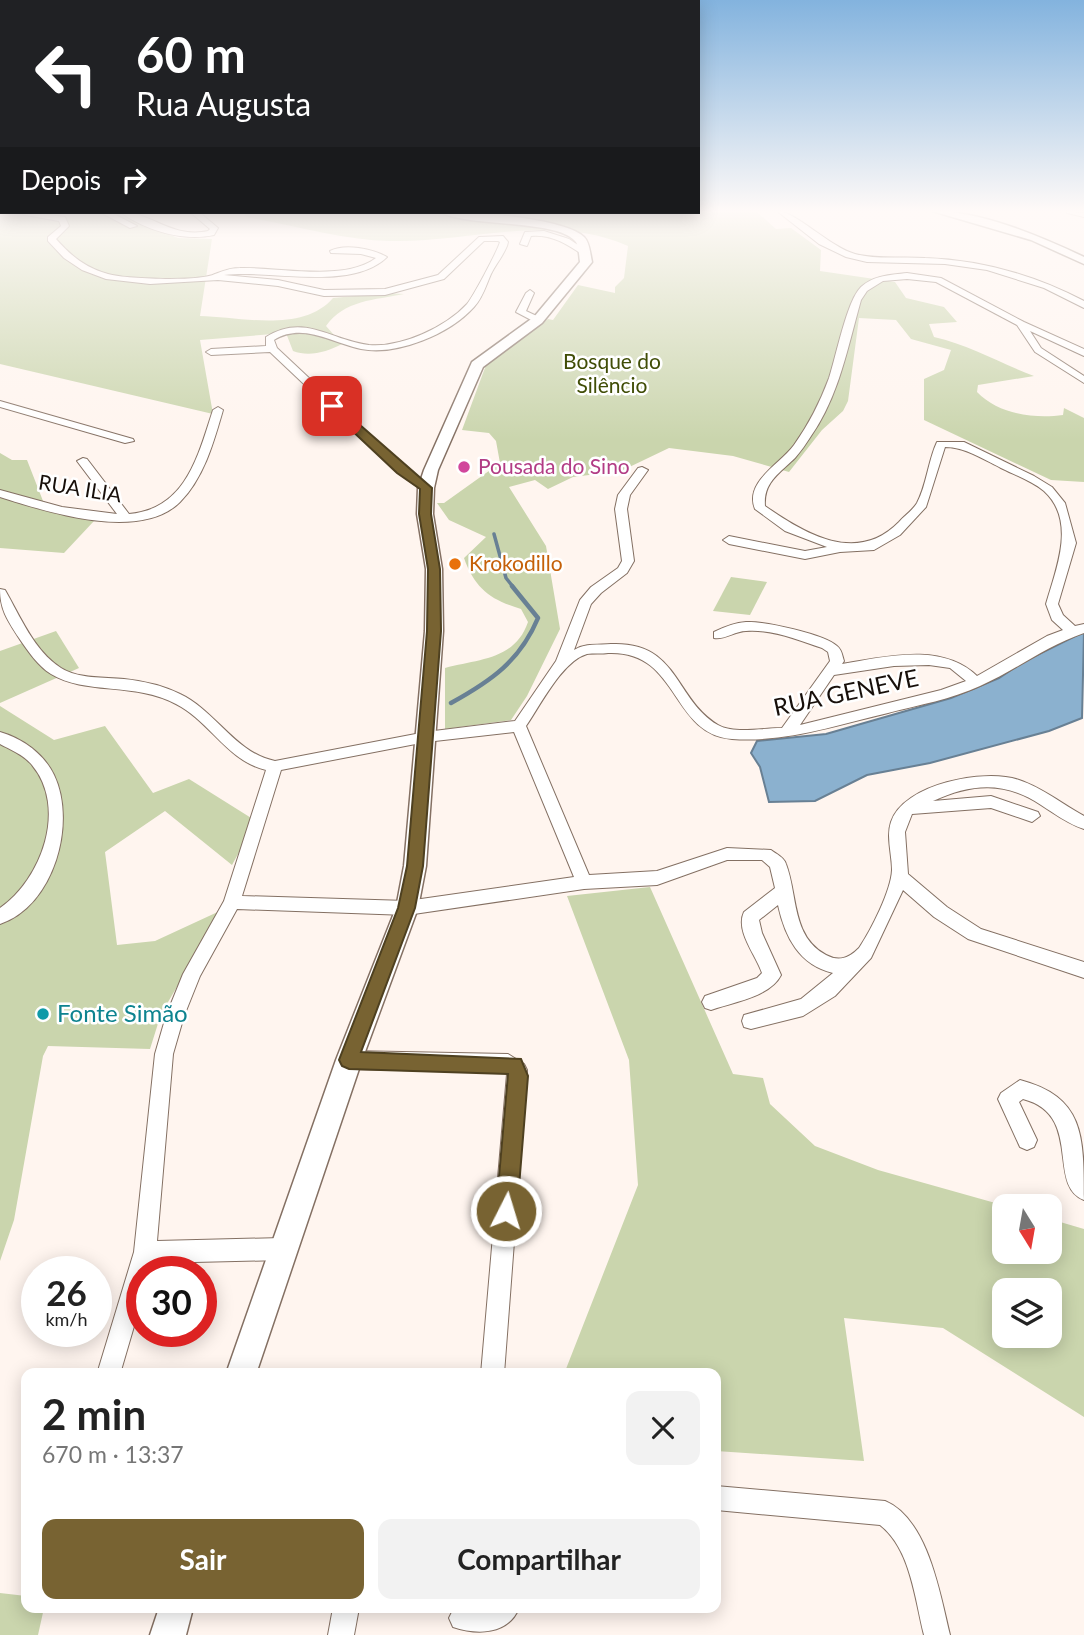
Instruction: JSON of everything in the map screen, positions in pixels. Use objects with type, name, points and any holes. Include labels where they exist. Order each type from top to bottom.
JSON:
[{"type":"street","points":[[300,287],[324,293],[385,292],[403,287]]},
{"type":"street","points":[[426,488],[391,461],[272,348],[269,339],[274,334],[294,330],[331,335],[369,348],[387,349],[407,344],[461,314],[475,301],[482,287]]},
{"type":"street","points":[[243,1368],[349,1060],[407,908],[415,866],[434,631],[434,569],[425,514],[426,488],[477,365],[538,320],[567,287]]},
{"type":"street","name":"RUA GENEVE","points":[[868,287],[857,300],[831,391],[822,411],[796,450],[763,481],[756,495],[759,508],[770,518],[840,548],[870,547],[896,532],[922,505],[937,448],[945,442],[960,444],[1030,478],[1048,489],[1061,505],[1070,543],[1052,604],[1057,617],[1078,630]]},
{"type":"street","name":"RUA GENEVE","points":[[955,287],[1020,323],[1038,350],[1084,380]]},
{"type":"street","points":[[1050,287],[1084,305]]},
{"type":"street","points":[[530,293],[521,312],[538,320]]},
{"type":"street","points":[[1020,323],[1084,353]]},
{"type":"street","points":[[211,352],[272,348]]},
{"type":"street","points":[[0,404],[129,441]]},
{"type":"street","name":"RUA ILIA","points":[[0,493],[30,503],[127,519],[154,513],[170,505],[197,468],[218,410]]},
{"type":"street","points":[[83,461],[127,519]]},
{"type":"street","points":[[0,593],[43,660],[57,672],[76,678],[147,686],[163,691],[194,708],[218,734],[253,760],[275,766],[426,737],[519,726],[563,662],[585,603],[596,590],[623,570],[628,561],[621,509],[624,495],[642,470]]},
{"type":"street","points":[[729,540],[805,555],[840,548]]},
{"type":"street","points":[[719,635],[728,628],[769,628],[819,642],[834,650],[837,656],[831,671],[786,733]]},
{"type":"street","name":"RUA GENEVE","points":[[563,662],[584,650],[627,648],[649,656],[701,720],[715,730],[730,734],[786,733],[944,694],[975,683],[1078,630]]},
{"type":"street","points":[[831,671],[874,663],[952,663],[975,683]]},
{"type":"street","points":[[519,726],[584,882]]},
{"type":"street","points":[[0,737],[36,759],[50,780],[56,806],[55,830],[41,875],[26,897],[0,917]]},
{"type":"street","points":[[110,1368],[145,1252],[156,1112],[164,1054],[175,1016],[192,974],[232,902],[275,766]]},
{"type":"street","points":[[751,1021],[813,1005],[834,987],[850,965],[868,953],[900,877],[897,826],[906,808],[935,793],[994,780],[1012,782],[1084,823]]},
{"type":"street","points":[[906,808],[991,802],[1032,816]]},
{"type":"street","points":[[232,902],[407,908],[584,882],[657,878],[727,854],[750,851],[765,854],[778,864],[790,922],[798,942],[812,958],[831,966],[850,965]]},
{"type":"street","points":[[900,877],[931,906],[986,939],[1068,962],[1084,970]]},
{"type":"street","points":[[711,1002],[763,984],[772,975],[750,933],[750,917],[784,890]]},
{"type":"street","points":[[349,1060],[514,1065],[518,1076],[493,1368]]},
{"type":"street","points":[[1027,1140],[1008,1100],[1020,1089],[1038,1092],[1062,1104],[1076,1125],[1080,1185],[1084,1189]]},
{"type":"street","points":[[145,1252],[282,1249]]},
{"type":"street","points":[[721,1498],[885,1513],[895,1518],[911,1545],[937,1635]]},
{"type":"street","points":[[168,1635],[175,1613]]},
{"type":"street","points":[[341,1635],[345,1613]]},
{"type":"street","points":[[463,1618],[495,1619],[501,1613]]},
{"type":"green space","points":[[0,287],[204,287],[200,316],[252,320],[305,316],[320,309],[333,298],[404,294],[361,302],[333,317],[326,326],[342,344],[318,353],[293,351],[286,333],[200,340],[213,414],[0,364]]},
{"type":"green space","name":"Bosque do Silêncio","points":[[576,287],[615,293],[615,287],[899,287],[906,298],[944,307],[957,322],[929,324],[934,337],[972,349],[1034,376],[978,385],[977,392],[986,399],[1017,413],[1063,415],[1064,408],[1084,418],[1084,482],[1051,480],[924,420],[924,379],[944,370],[951,350],[911,339],[896,320],[859,318],[848,401],[843,411],[822,430],[789,472],[733,456],[669,448],[621,471],[573,477],[548,489],[535,480],[509,487],[546,546],[560,629],[527,696],[511,720],[445,729],[445,668],[483,660],[505,651],[522,635],[528,622],[521,609],[501,602],[485,592],[468,569],[464,558],[486,537],[449,520],[437,503],[444,503],[500,463],[496,441],[489,433],[462,430],[486,365],[548,319],[553,320]]},
{"type":"green space","points":[[0,453],[12,460],[27,460],[43,501],[94,521],[64,553],[0,548]]},
{"type":"green space","points":[[731,577],[767,582],[750,615],[713,611]]},
{"type":"green space","points":[[56,631],[79,668],[0,703],[0,651]]},
{"type":"green space","points":[[0,706],[54,740],[105,726],[153,793],[189,779],[256,821],[232,865],[165,811],[105,852],[117,945],[155,941],[222,910],[161,1014],[150,1049],[48,1046],[43,1056],[14,1220],[0,1261]]},
{"type":"green space","points":[[650,887],[733,1074],[763,1078],[770,1104],[815,1146],[878,1170],[992,1202],[992,1264],[1062,1264],[1062,1223],[1084,1229],[1084,1417],[943,1328],[844,1318],[864,1461],[721,1451],[721,1368],[566,1368],[638,1185],[629,1060],[567,896]]},
{"type":"green space","points":[[0,1593],[21,1595],[21,1613],[43,1613],[38,1635],[0,1635]]},
{"type":"water","points":[[1084,632],[1082,718],[1049,731],[930,763],[867,775],[815,801],[769,802],[760,767],[751,753],[757,741],[826,734],[951,698],[999,678],[1023,662]]},
{"type":"waterway","points":[[494,534],[506,578],[514,588]]},
{"type":"waterway","points":[[451,703],[503,668],[531,633],[538,618],[512,586]]},
{"type":"place","name":"Pousada do Sino","points":[[464,467]]},
{"type":"place","name":"Krokodillo","points":[[455,564]]},
{"type":"place","name":"Fonte Simão","points":[[43,1014]]},
{"type":"route","points":[[332,406],[401,470],[426,488],[425,514],[434,569],[434,631],[428,728],[415,866],[407,908],[349,1060],[514,1065],[518,1076],[506,1211]]}]
